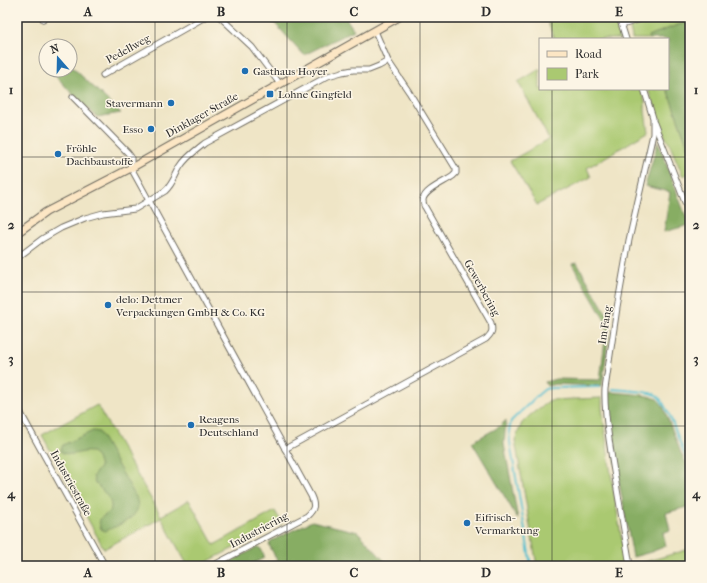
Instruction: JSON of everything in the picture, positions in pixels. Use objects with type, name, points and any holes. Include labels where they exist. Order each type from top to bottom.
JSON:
[{"type":"main road","name":"Dinklager Straße","points":[[17,233],[46,212],[131,168],[399,17]]},
{"type":"street","name":"Pedellweg","points":[[103,74],[205,17]]},
{"type":"street","points":[[220,17],[252,47],[280,84]]},
{"type":"street","points":[[620,17],[626,38]]},
{"type":"street","points":[[622,25],[647,17]]},
{"type":"street","name":"Gewerbering","points":[[285,448],[486,339],[493,329],[491,323],[424,207],[423,201],[425,195],[430,190],[453,176],[456,173],[456,169],[388,61],[374,30]]},
{"type":"street","points":[[17,258],[42,239],[61,228],[85,218],[103,213],[135,209],[166,191],[170,187],[180,166],[188,157],[205,143],[328,76],[347,71],[369,70],[388,61]]},
{"type":"street","name":"Im Fang","points":[[630,566],[611,453],[605,412],[605,401],[606,381],[629,240],[653,134],[653,118],[644,90]]},
{"type":"street","points":[[73,97],[131,157],[131,168],[148,201],[285,448]]},
{"type":"street","points":[[653,118],[690,215]]},
{"type":"street","name":"Industriestraße","points":[[18,409],[105,566]]},
{"type":"street","name":"Industriering","points":[[212,566],[307,516],[311,512],[313,502],[311,496],[285,448]]},
{"type":"green space","points":[[269,17],[345,17],[354,30],[304,55]]},
{"type":"green space","points":[[546,17],[614,17],[622,38],[554,38]]},
{"type":"green space","points":[[627,17],[690,17],[690,24],[684,23],[648,36],[649,38],[632,37]]},
{"type":"green space","points":[[684,23],[690,24],[690,152],[667,90],[669,90],[669,38],[649,38],[648,36]]},
{"type":"green space","points":[[539,70],[539,90],[641,90],[645,101],[648,132],[587,168],[591,177],[537,205],[510,161],[549,139],[518,82]]},
{"type":"green space","points":[[78,73],[121,113],[97,117],[74,96],[58,78],[78,78]]},
{"type":"green space","points":[[648,90],[667,90],[690,152],[690,173],[683,176],[669,143],[658,125]]},
{"type":"green space","points":[[658,142],[689,225],[664,232],[670,192],[645,186]]},
{"type":"green space","points":[[577,263],[611,321],[602,386],[555,384],[547,386],[545,382],[556,379],[600,380],[607,324],[572,264]]},
{"type":"green space","points":[[609,392],[640,395],[657,399],[663,406],[681,453],[690,467],[690,506],[666,513],[670,530],[663,533],[666,546],[633,557],[615,460],[608,405]]},
{"type":"green space","points":[[602,398],[610,468],[626,566],[537,566],[515,440],[522,423],[550,400]]},
{"type":"green space","points":[[97,405],[161,516],[189,500],[214,545],[275,511],[282,523],[199,566],[188,566],[161,518],[104,549],[42,435]]},
{"type":"green space","points":[[506,420],[504,444],[518,519],[472,442],[499,427]]},
{"type":"green space","points":[[93,431],[99,432],[136,497],[138,505],[135,514],[132,517],[105,531],[101,529],[99,524],[101,518],[111,510],[111,506],[107,496],[94,481],[93,476],[100,467],[97,458],[92,452],[66,454],[61,452],[63,445]]},
{"type":"green space","points":[[312,521],[358,532],[389,566],[266,566],[277,560],[269,545],[271,541]]},
{"type":"green space","points":[[258,547],[261,549],[264,558],[248,566],[222,566]]},
{"type":"green space","points":[[690,549],[690,566],[638,566],[638,564]]},
{"type":"waterway","points":[[531,566],[510,442],[509,431],[511,421],[545,389],[601,387]]},
{"type":"waterway","points":[[613,389],[648,393],[656,395],[660,398],[667,409],[683,451],[690,462]]},
{"type":"place","name":"Gasthaus Hoyer","points":[[245,71]]},
{"type":"place","name":"Lohne Gingfeld","points":[[270,94]]},
{"type":"place","name":"Stavermann","points":[[171,103]]},
{"type":"place","name":"Esso","points":[[151,129]]},
{"type":"place","name":"Fröhle Dachbaustoffe","points":[[58,154]]},
{"type":"place","name":"delo: Dettmer Verpackungen GmbH & Co. KG","points":[[108,305]]},
{"type":"place","name":"Reagens Deutschland","points":[[191,425]]},
{"type":"place","name":"Eifrisch- Vermarktung","points":[[467,523]]}]
